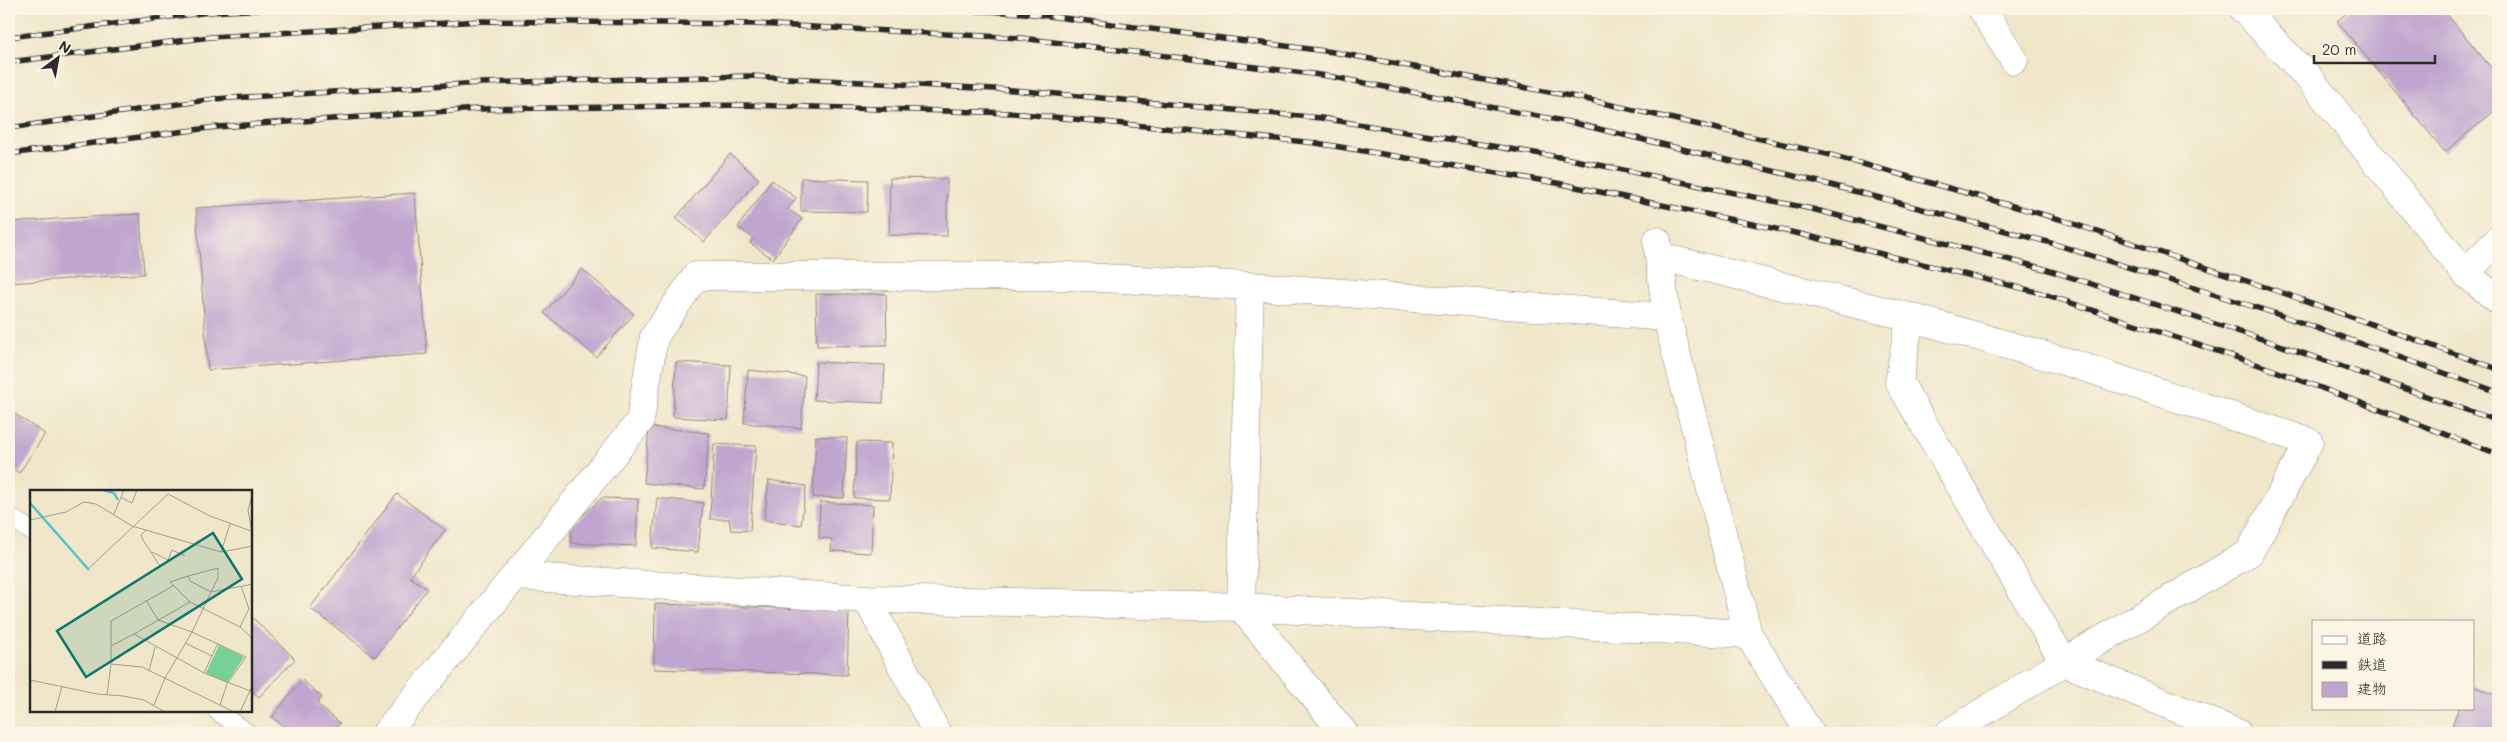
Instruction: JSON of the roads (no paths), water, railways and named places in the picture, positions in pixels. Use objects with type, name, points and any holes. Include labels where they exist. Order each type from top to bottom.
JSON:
[{"type":"street","points":[[1982,9],[2014,60]]},
{"type":"street","points":[[2243,9],[2308,78],[2465,273],[2498,300]]},
{"type":"street","points":[[2465,273],[2498,240]]},
{"type":"street","points":[[1810,733],[1748,634],[1667,317],[1659,248],[2077,365],[2309,442],[2248,553],[2064,662],[1949,733]]},
{"type":"street","points":[[386,733],[640,421],[654,337],[696,276],[1066,276],[1250,286],[1667,317]]},
{"type":"street","points":[[1250,286],[1241,606],[1344,733]]},
{"type":"street","points":[[1910,317],[1899,382],[2064,662],[2237,733]]},
{"type":"street","points":[[515,576],[867,599],[1241,606],[1748,634]]},
{"type":"street","points":[[867,599],[936,733]]},
{"type":"lane","points":[[9,516],[30,530]]},
{"type":"lane","points":[[218,712],[248,733]]},
{"type":"railway","points":[[9,37],[210,12],[269,9]]},
{"type":"railway","points":[[941,9],[1024,13],[1333,52],[1581,98],[1827,154],[2059,219],[2289,295],[2498,369]]},
{"type":"railway","points":[[9,62],[211,37],[481,21],[754,24],[1021,38],[1328,76],[1574,123],[1819,182],[2048,242],[2280,315],[2498,392]]},
{"type":"railway","points":[[9,128],[214,99],[481,83],[749,76],[1013,90],[1321,118],[1565,158],[1812,209],[2045,269],[2271,342],[2498,421]]},
{"type":"railway","points":[[9,154],[217,127],[478,109],[746,105],[1013,113],[1316,143],[1557,183],[1800,234],[2041,293],[2265,367],[2498,454]]}]
